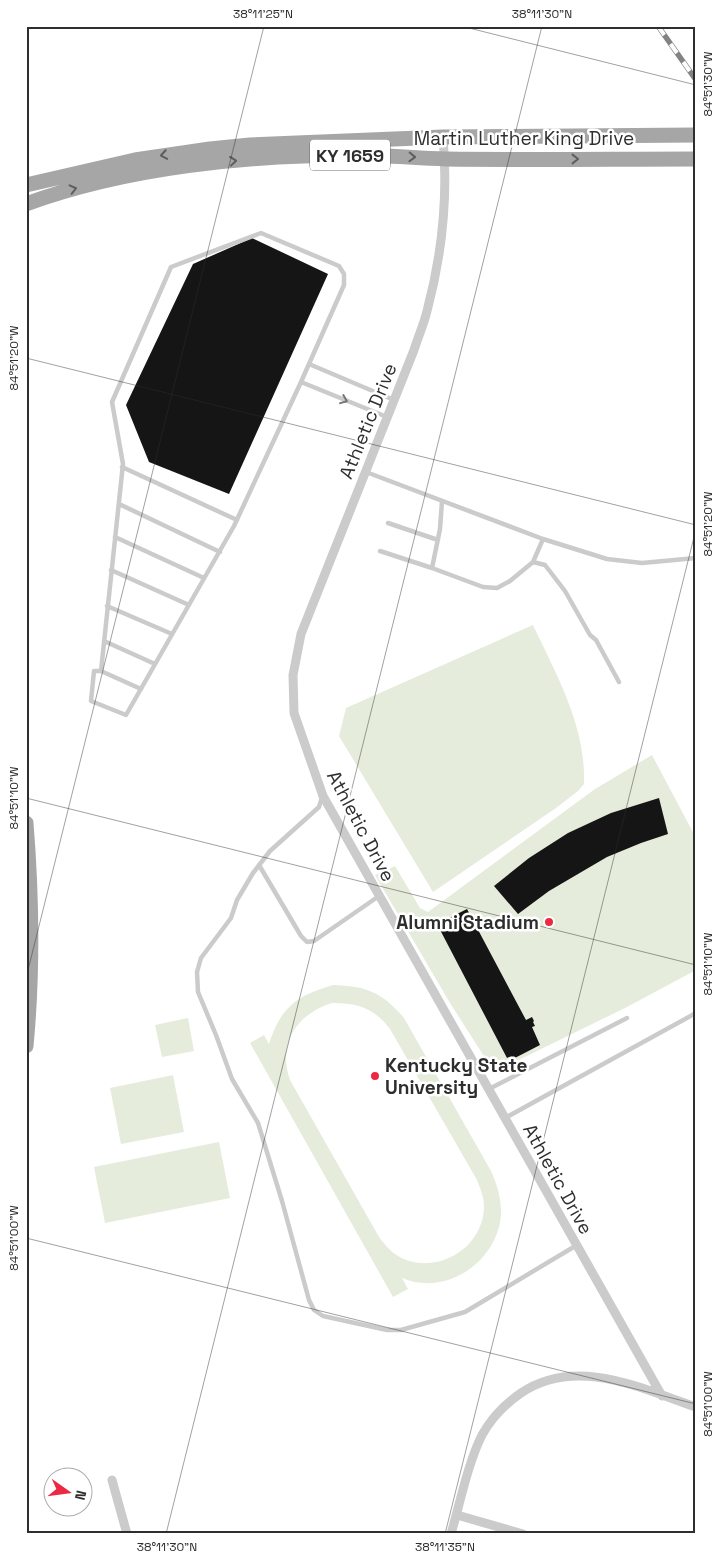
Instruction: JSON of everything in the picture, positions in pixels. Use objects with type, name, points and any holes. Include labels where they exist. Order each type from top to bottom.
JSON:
[{"type":"main road","name":"Martin Luther King Drive","points":[[26,185],[127,162],[210,149],[291,142],[443,136],[696,135]]},
{"type":"main road","name":"Martin Luther King Drive","points":[[26,204],[54,194],[124,178],[210,164],[318,156],[696,158]]},
{"type":"main road","points":[[26,823],[31,976],[26,1046]]},
{"type":"street","name":"Athletic Drive","points":[[443,136],[445,158],[443,221],[438,263],[427,312],[301,634],[293,675],[294,714],[323,796],[662,1396]]},
{"type":"street","points":[[451,1534],[474,1456],[482,1436],[496,1415],[525,1390],[548,1380],[561,1377],[588,1376],[618,1381],[696,1407]]},
{"type":"street","points":[[112,1480],[127,1534]]},
{"type":"street","points":[[457,1515],[523,1534]]},
{"type":"lane","points":[[101,671],[122,467],[112,402],[171,267],[261,233],[339,266],[344,274],[344,285],[237,520],[220,552],[204,578],[189,605],[172,634],[141,689],[126,715],[91,701],[94,671],[101,671],[141,689]]},
{"type":"lane","points":[[309,364],[394,400]]},
{"type":"lane","points":[[301,382],[387,417]]},
{"type":"lane","points":[[122,467],[237,520]]},
{"type":"lane","points":[[366,472],[544,539],[607,559],[642,563],[696,558]]},
{"type":"lane","points":[[432,568],[440,528],[442,501]]},
{"type":"lane","points":[[118,504],[220,552]]},
{"type":"lane","points":[[388,523],[438,540]]},
{"type":"lane","points":[[115,537],[204,578]]},
{"type":"lane","points":[[380,551],[482,586],[496,588],[510,581],[533,562],[544,539]]},
{"type":"lane","points":[[533,562],[545,565],[565,591],[620,682]]},
{"type":"lane","points":[[111,570],[189,605]]},
{"type":"lane","points":[[108,606],[172,634]]},
{"type":"lane","points":[[104,642],[155,664]]},
{"type":"lane","points":[[323,796],[318,807],[270,851],[253,873],[237,900],[231,918],[201,958],[196,972],[198,992],[232,1079],[258,1122],[309,1300],[314,1310],[322,1316],[387,1330],[401,1330],[465,1312],[577,1245]]},
{"type":"lane","points":[[259,865],[301,936],[307,942],[314,941],[379,896]]},
{"type":"lane","points":[[505,1118],[696,1013]]},
{"type":"lane","points":[[489,1089],[627,1018]]},
{"type":"green space","points":[[533,625],[560,682],[575,722],[580,742],[584,784],[556,808],[433,892],[339,736],[346,708]]},
{"type":"green space","name":"Alumni Stadium","points":[[652,755],[696,838],[696,970],[627,1007],[494,1072],[450,1003],[375,875],[395,866],[420,908],[428,912],[595,789]]},
{"type":"green space","points":[[333,985],[364,989],[381,996],[396,1009],[404,1018],[491,1171],[500,1199],[499,1227],[485,1255],[474,1266],[461,1274],[447,1280],[432,1283],[402,1278],[408,1289],[393,1297],[250,1043],[264,1035],[269,1044],[285,1012],[300,999]],"holes":[[[332,1003],[350,1004],[365,1008],[378,1016],[390,1029],[477,1180],[484,1203],[482,1221],[476,1235],[467,1246],[455,1255],[441,1261],[427,1263],[412,1262],[390,1250],[379,1237],[290,1080],[286,1054],[288,1042],[293,1032],[309,1014]]]},
{"type":"green space","points":[[188,1018],[194,1051],[162,1057],[155,1025]]},
{"type":"green space","points":[[173,1075],[184,1132],[121,1144],[110,1088]]},
{"type":"green space","points":[[219,1142],[230,1198],[105,1223],[94,1167]]},
{"type":"building","points":[[252,238],[328,274],[229,494],[149,462],[126,405],[193,264]]},
{"type":"building","points":[[659,798],[668,834],[607,857],[549,891],[518,914],[494,886],[529,858],[568,833],[611,813]]},
{"type":"building","points":[[467,909],[526,1020],[532,1017],[534,1021],[535,1026],[532,1027],[540,1045],[511,1060],[509,1057],[507,1058],[437,924]]},
{"type":"railway","points":[[658,26],[696,80]]},
{"type":"place","name":"Alumni Stadium","points":[[549,922]]},
{"type":"place","name":"Kentucky State University","points":[[375,1076]]}]
